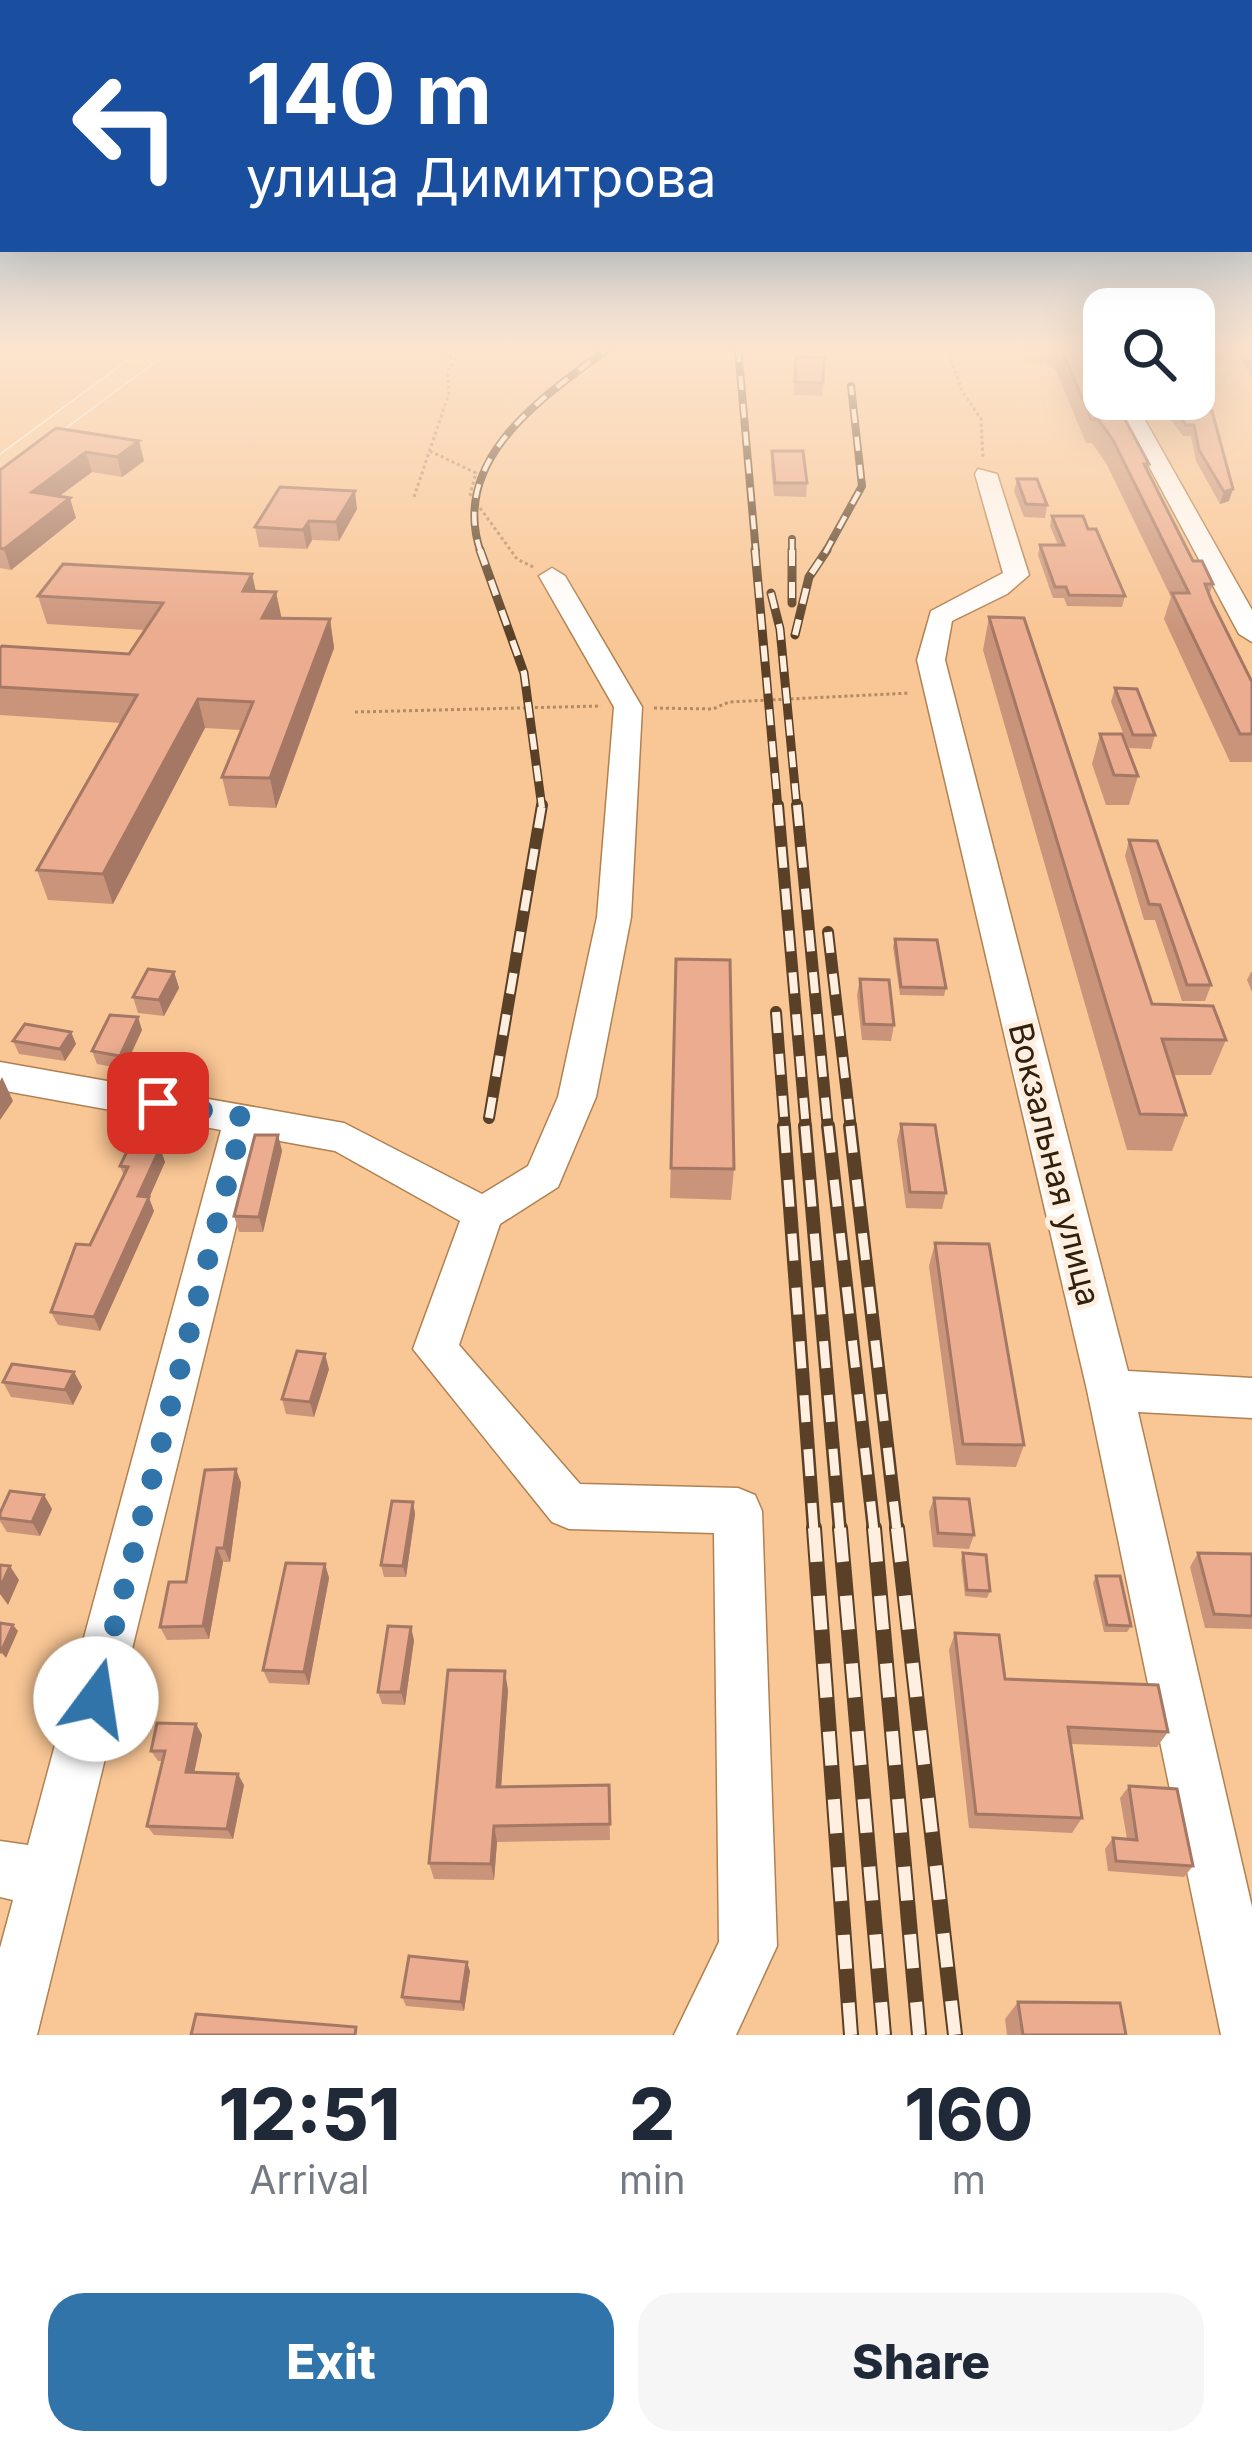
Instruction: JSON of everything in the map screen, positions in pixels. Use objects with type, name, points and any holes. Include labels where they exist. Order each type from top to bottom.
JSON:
[{"type":"main road","points":[[0,468],[34,443]]},
{"type":"street","points":[[1147,443],[1252,634]]},
{"type":"street","name":"Вокзальная улица","points":[[986,474],[1016,574],[996,594],[965,600],[940,616],[931,660],[1110,1390],[1251,2035]]},
{"type":"street","points":[[552,576],[628,707],[614,917],[577,1097],[544,1175],[483,1214],[434,1349],[568,1506],[738,1511],[748,1946],[704,2035]]},
{"type":"street","points":[[0,1076],[344,1138],[483,1214]]},
{"type":"street","points":[[7,2035],[25,1873],[244,1117]]},
{"type":"street","points":[[1110,1390],[1252,1398]]},
{"type":"path","points":[[414,497],[433,443]]},
{"type":"path","points":[[983,443],[986,474]]},
{"type":"path","points":[[430,451],[476,473],[470,494],[517,559],[552,576]]},
{"type":"building","points":[[36,443],[136,443],[117,457],[86,452],[32,492],[70,498],[4,549],[0,548],[0,470]]},
{"type":"building","points":[[1114,443],[1138,443],[1193,561],[1202,561],[1213,584],[1205,584],[1252,682],[1252,734],[1240,734],[1172,593],[1189,593]]},
{"type":"building","points":[[1198,443],[1221,443],[1233,489],[1224,492]]},
{"type":"building","points":[[772,451],[803,451],[807,483],[775,483]]},
{"type":"building","points":[[1017,479],[1037,479],[1047,505],[1026,504]]},
{"type":"building","points":[[280,487],[355,491],[336,522],[309,521],[303,530],[255,527]]},
{"type":"building","points":[[1052,516],[1083,516],[1088,529],[1096,529],[1125,596],[1069,595],[1066,587],[1055,587],[1040,545],[1064,545]]},
{"type":"building","points":[[63,564],[252,574],[243,591],[276,592],[262,618],[330,619],[270,778],[222,777],[253,702],[198,699],[103,874],[37,870],[137,695],[0,687],[0,648],[129,654],[163,603],[38,596]]},
{"type":"building","points":[[989,617],[1024,618],[1152,1004],[1213,1006],[1226,1040],[1162,1039],[1186,1115],[1140,1114]]},
{"type":"building","points":[[1115,688],[1137,689],[1155,735],[1133,735]]},
{"type":"building","points":[[1100,734],[1122,734],[1138,776],[1114,775]]},
{"type":"building","points":[[1129,840],[1157,841],[1211,985],[1187,985],[1160,905],[1149,904]]},
{"type":"building","points":[[895,939],[937,940],[946,988],[901,987]]},
{"type":"building","points":[[676,959],[730,960],[734,1169],[671,1168]]},
{"type":"building","points":[[148,969],[174,972],[159,1000],[133,997]]},
{"type":"building","points":[[860,979],[889,980],[894,1025],[864,1024]]},
{"type":"building","points":[[110,1015],[138,1017],[120,1056],[92,1051]]},
{"type":"building","points":[[25,1024],[71,1032],[60,1049],[13,1041]]},
{"type":"building","points":[[901,1124],[935,1125],[946,1193],[910,1192]]},
{"type":"building","points":[[255,1135],[278,1135],[259,1217],[234,1216]]},
{"type":"building","points":[[130,1145],[160,1148],[138,1196],[149,1197],[94,1317],[51,1312],[76,1244],[90,1245],[128,1167],[120,1166]]},
{"type":"building","points":[[935,1243],[989,1244],[1024,1445],[963,1444]]},
{"type":"building","points":[[297,1351],[325,1354],[310,1402],[282,1399]]},
{"type":"building","points":[[12,1364],[74,1372],[65,1390],[3,1382]]},
{"type":"building","points":[[236,1469],[224,1548],[217,1548],[203,1626],[160,1627],[169,1582],[186,1582],[205,1470]]},
{"type":"building","points":[[10,1491],[44,1495],[32,1522],[0,1518]]},
{"type":"building","points":[[934,1498],[969,1499],[974,1535],[938,1533]]},
{"type":"building","points":[[392,1501],[413,1502],[403,1566],[381,1565]]},
{"type":"building","points":[[963,1553],[986,1555],[990,1591],[967,1590]]},
{"type":"building","points":[[1198,1553],[1252,1554],[1252,1616],[1214,1614]]},
{"type":"building","points":[[286,1563],[325,1564],[304,1672],[263,1670]]},
{"type":"building","points":[[0,1565],[10,1566],[0,1588]]},
{"type":"building","points":[[1096,1576],[1120,1576],[1131,1626],[1107,1625]]},
{"type":"building","points":[[0,1623],[13,1625],[1,1652],[0,1652]]},
{"type":"building","points":[[388,1626],[411,1627],[401,1692],[378,1692]]},
{"type":"building","points":[[955,1633],[999,1635],[1005,1679],[1158,1685],[1168,1732],[1068,1727],[1082,1818],[976,1814]]},
{"type":"building","points":[[448,1670],[505,1671],[497,1787],[609,1785],[610,1824],[494,1826],[491,1864],[429,1863]]},
{"type":"building","points":[[157,1723],[196,1724],[186,1772],[238,1774],[227,1829],[147,1826],[165,1751],[151,1751]]},
{"type":"building","points":[[1129,1786],[1177,1789],[1193,1866],[1116,1861],[1113,1838],[1137,1840]]},
{"type":"building","points":[[409,1956],[467,1962],[461,2002],[402,1997]]},
{"type":"building","points":[[1018,2002],[1120,2003],[1126,2035],[1023,2035]]},
{"type":"building","points":[[196,2014],[356,2027],[355,2035],[191,2035]]},
{"type":"railway","points":[[481,553],[474,519],[478,488],[501,443]]},
{"type":"railway","points":[[746,443],[756,553]]},
{"type":"railway","points":[[825,553],[862,486],[857,443]]},
{"type":"railway","points":[[792,539],[792,603]]},
{"type":"railway","points":[[755,550],[778,808]]},
{"type":"railway","points":[[481,553],[524,673],[542,806]]},
{"type":"railway","points":[[795,635],[809,577],[825,553]]},
{"type":"railway","points":[[771,593],[780,629],[797,808]]},
{"type":"railway","points":[[778,805],[806,1129]]},
{"type":"railway","points":[[797,805],[828,1129]]},
{"type":"railway","points":[[489,1118],[542,806]]},
{"type":"railway","points":[[828,932],[851,1129]]},
{"type":"railway","points":[[776,1012],[785,1129]]},
{"type":"railway","points":[[784,1126],[814,1531]]},
{"type":"railway","points":[[805,1126],[840,1531]]},
{"type":"railway","points":[[828,1126],[874,1531]]},
{"type":"railway","points":[[850,1126],[897,1531]]},
{"type":"railway","points":[[814,1528],[851,2035]]},
{"type":"railway","points":[[840,1528],[884,2035]]},
{"type":"railway","points":[[874,1528],[919,2035]]},
{"type":"railway","points":[[897,1528],[955,2035]]},
{"type":"route","points":[[96,1699],[244,1117],[158,1103]]}]
